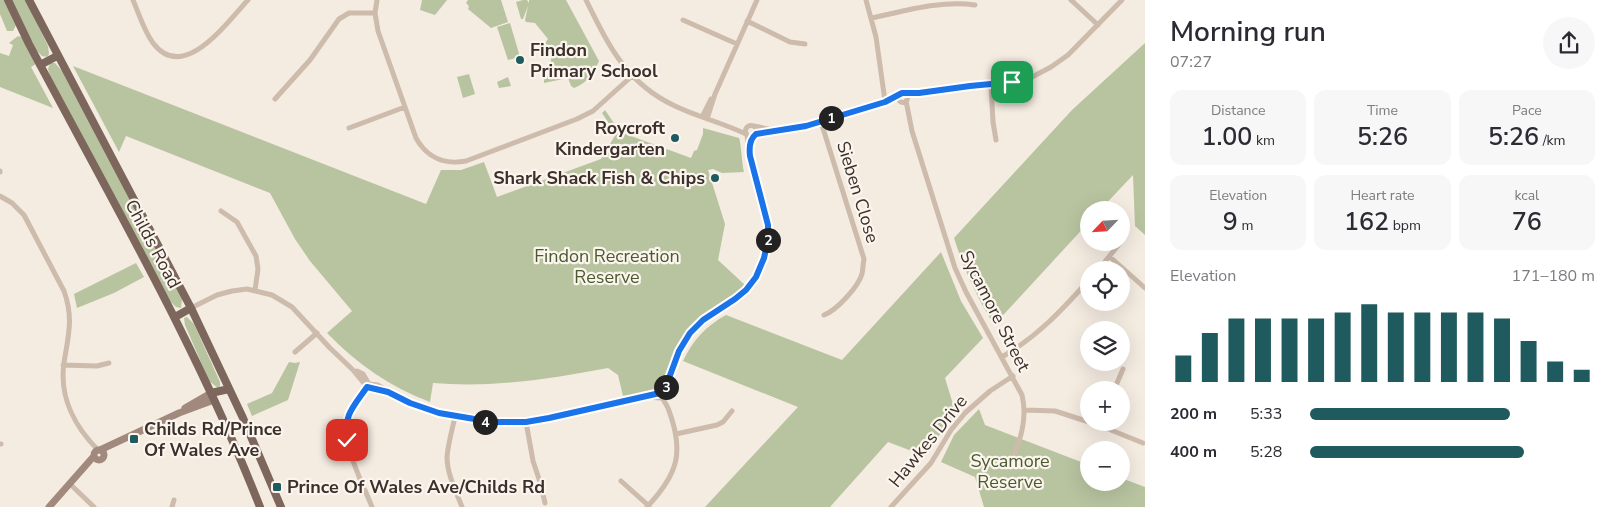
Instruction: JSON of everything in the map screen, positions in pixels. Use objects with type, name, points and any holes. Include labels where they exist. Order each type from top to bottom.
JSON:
[{"type":"main road","name":"Childs Road","points":[[8,0],[40,65],[174,317],[212,396],[260,507]]},
{"type":"main road","name":"Childs Road","points":[[29,0],[191,308],[247,426],[281,507]]},
{"type":"main road","points":[[40,65],[58,56]]},
{"type":"main road","points":[[174,317],[191,308]]},
{"type":"main road","points":[[212,396],[229,389]]},
{"type":"street","points":[[133,0],[153,43],[168,54],[180,56],[200,50],[248,0]]},
{"type":"street","points":[[377,0],[376,13],[380,39],[416,138],[423,149],[435,158],[448,162],[460,162],[577,120],[592,110],[630,74]]},
{"type":"street","points":[[586,0],[609,46],[630,74],[644,87],[663,99],[747,135],[783,131],[821,122],[885,102],[902,93],[919,93],[1022,80],[1043,72],[1068,55],[1122,0]]},
{"type":"street","points":[[704,118],[757,0]]},
{"type":"street","points":[[866,0],[872,18],[885,102]]},
{"type":"street","points":[[1071,0],[1098,25]]},
{"type":"street","points":[[872,18],[931,5],[957,2],[975,5]]},
{"type":"street","points":[[275,99],[310,60],[339,19],[350,14],[376,13]]},
{"type":"street","points":[[683,20],[737,44]]},
{"type":"street","points":[[747,22],[790,42],[805,44]]},
{"type":"street","points":[[991,84],[996,140]]},
{"type":"street","points":[[885,102],[904,102],[919,93]]},
{"type":"street","points":[[904,102],[907,96],[905,94]]},
{"type":"street","points":[[899,95],[898,98],[904,102]]},
{"type":"street","name":"Sycamore Street","points":[[904,102],[955,268],[1022,395],[1025,410],[1023,429],[1010,464]]},
{"type":"street","points":[[349,128],[405,108]]},
{"type":"street","name":"Sieben Close","points":[[821,122],[864,258],[862,276],[855,287],[837,307],[824,315]]},
{"type":"street","points":[[733,128],[750,125],[763,129],[783,131]]},
{"type":"street","points":[[749,149],[755,135],[756,129],[754,126]]},
{"type":"street","points":[[662,395],[670,379],[674,362],[690,333],[703,320],[746,290],[758,272],[764,258],[768,240],[768,225],[765,208],[751,162],[747,127]]},
{"type":"street","points":[[0,196],[12,202],[24,214],[64,291],[69,308],[70,324],[63,381],[67,401],[74,420],[98,454]]},
{"type":"street","points":[[221,211],[237,222],[256,256],[258,269],[255,290]]},
{"type":"street","points":[[1106,261],[1114,251]]},
{"type":"street","points":[[1110,257],[1145,288]]},
{"type":"street","points":[[191,308],[223,293],[240,290],[255,290],[272,295],[286,302],[368,385],[425,409],[455,417],[492,422],[526,422],[662,395]]},
{"type":"street","points":[[1002,357],[1042,330],[1080,290]]},
{"type":"street","points":[[295,352],[317,334]]},
{"type":"street","points":[[64,365],[97,366],[109,363]]},
{"type":"street","name":"Hawkes Drive","points":[[891,507],[930,463],[951,430],[965,413],[990,391],[1013,376]]},
{"type":"street","points":[[368,385],[350,410],[346,432],[348,447],[372,507]]},
{"type":"street","points":[[621,481],[648,506],[664,489],[673,471],[677,455],[676,434],[670,404],[662,395]]},
{"type":"street","points":[[49,507],[69,483],[98,454],[118,442],[179,413],[188,405],[212,396]]},
{"type":"street","points":[[1025,410],[1056,411],[1080,419]]},
{"type":"street","points":[[676,434],[718,425],[732,411]]},
{"type":"street","points":[[455,417],[448,450],[448,465],[451,479],[462,507]]},
{"type":"street","points":[[526,422],[532,461],[541,484],[545,503]]},
{"type":"street","points":[[1116,431],[1143,443]]},
{"type":"street","points":[[69,483],[94,507]]},
{"type":"street","points":[[172,507],[174,500]]},
{"type":"green space","points":[[0,0],[5,0],[16,25],[13,31],[7,31],[0,14]]},
{"type":"green space","points":[[12,0],[26,0],[48,46],[49,54],[47,57],[42,56],[36,50]]},
{"type":"green space","points":[[422,0],[447,0],[435,15],[420,10]]},
{"type":"green space","points":[[468,0],[501,0],[508,22],[491,28],[468,9],[469,6],[466,3]]},
{"type":"green space","points":[[527,0],[529,3],[529,0],[566,0],[599,61],[592,74],[583,84],[574,88],[571,86],[568,78],[544,83],[544,78],[549,74],[552,52],[548,52],[548,46],[545,43],[548,39],[535,23],[526,22],[528,6],[523,19],[521,19],[516,2]]},
{"type":"green space","points":[[510,23],[520,57],[508,60],[497,27]]},
{"type":"green space","points":[[18,36],[22,37],[36,64],[31,67],[53,108],[0,87],[0,53],[9,56],[13,45],[9,43]]},
{"type":"green space","points":[[1145,43],[1145,235],[1135,226],[1133,175],[1108,201],[1080,201],[1080,232],[994,325],[971,283],[954,238],[1072,110]]},
{"type":"green space","points":[[50,63],[55,63],[62,71],[181,295],[181,308],[176,307],[169,300],[51,79],[48,69]]},
{"type":"green space","name":"Findon Recreation Reserve","points":[[73,66],[426,204],[441,170],[461,170],[484,162],[497,197],[601,159],[616,134],[602,113],[605,110],[620,132],[691,158],[694,151],[697,150],[703,134],[703,128],[739,138],[744,172],[722,173],[713,169],[708,170],[725,224],[718,260],[745,285],[732,297],[706,312],[684,335],[672,356],[664,387],[658,392],[623,396],[618,375],[608,368],[521,382],[433,383],[430,402],[401,389],[375,374],[350,355],[327,333],[352,311],[310,261],[295,239],[270,193],[126,136],[119,152]]},
{"type":"green space","points":[[469,74],[475,94],[463,98],[457,77]]},
{"type":"green space","points":[[508,77],[511,86],[499,88],[497,82]]},
{"type":"green space","points":[[941,252],[961,301],[983,338],[945,378],[956,414],[925,456],[888,442],[830,507],[705,507],[798,407],[683,361],[691,346],[701,334],[726,315],[842,360]]},
{"type":"green space","points":[[136,263],[144,277],[114,293],[77,308],[74,294]]},
{"type":"green space","points":[[187,317],[194,324],[220,382],[218,388],[209,381],[185,325],[184,318]]},
{"type":"green space","points":[[289,362],[300,362],[288,400],[252,416],[247,404],[272,393]]},
{"type":"green space","name":"Sycamore Reserve","points":[[979,409],[985,425],[1080,462],[1080,491],[1130,491],[1130,481],[1145,487],[1145,507],[984,507],[975,477],[941,462],[954,435]]},
{"type":"place","name":"Findon Primary School","points":[[520,60]]},
{"type":"place","name":"Roycroft Kindergarten","points":[[675,138]]},
{"type":"place","name":"Shark Shack Fish & Chips","points":[[715,178]]},
{"type":"place","name":"Childs Rd/Prince Of Wales Ave","points":[[134,439]]},
{"type":"place","name":"Prince Of Wales Ave/Childs Rd","points":[[277,487]]},
{"type":"route","points":[[347,440],[346,425],[350,410],[367,387],[388,392],[410,403],[439,413],[476,421],[492,422],[526,422],[660,393],[665,389],[670,379],[674,362],[683,342],[690,333],[703,320],[746,290],[761,268],[767,249],[769,232],[765,208],[752,169],[749,149],[756,134],[796,129],[885,102],[902,93],[919,93],[1012,82]]}]
